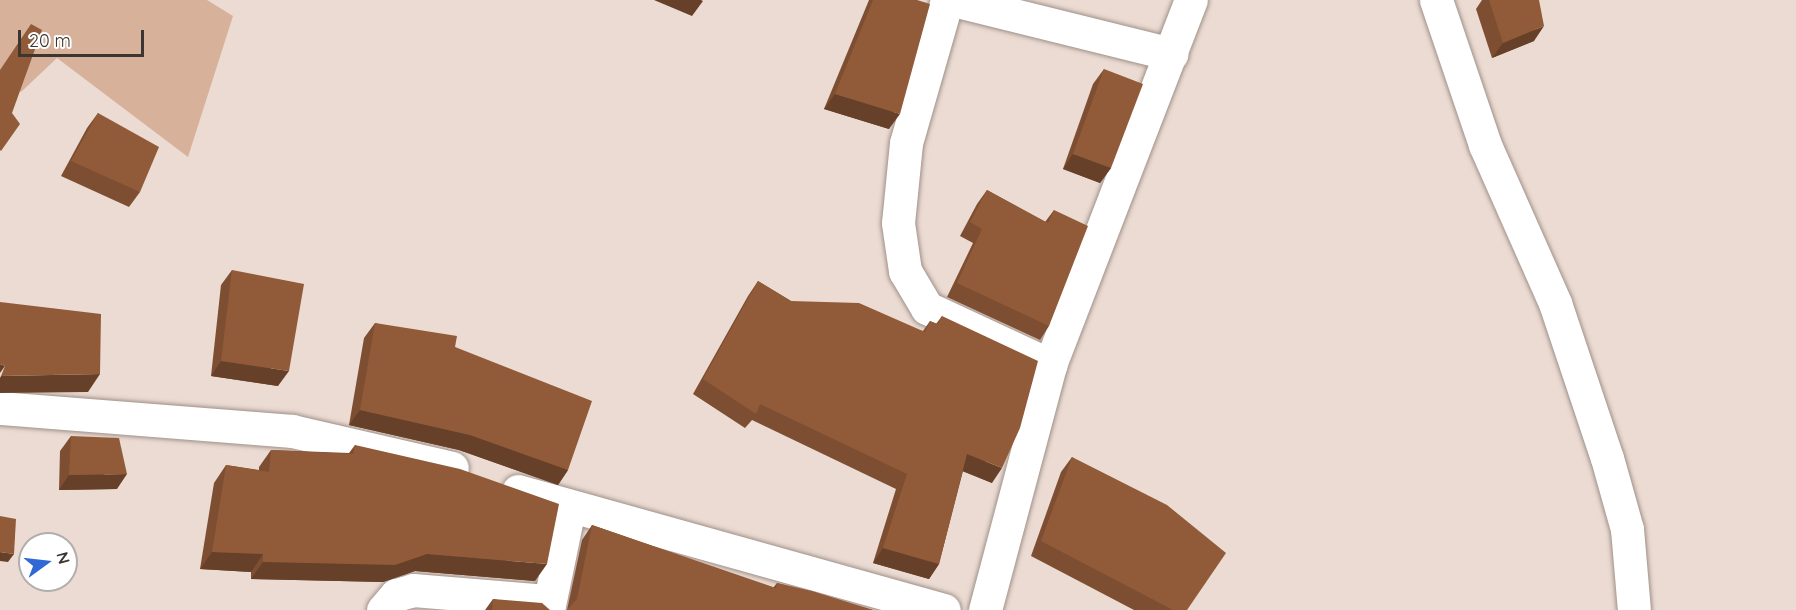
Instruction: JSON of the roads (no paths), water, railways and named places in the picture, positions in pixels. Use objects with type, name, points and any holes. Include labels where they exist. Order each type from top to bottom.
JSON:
[{"type":"street","points":[[947,0],[906,143],[898,223],[905,271],[927,308],[1050,365]]},
{"type":"street","points":[[953,0],[1171,54]]},
{"type":"street","points":[[986,610],[1050,365],[1191,0]]},
{"type":"street","points":[[1436,0],[1485,145],[1555,303],[1606,458],[1627,529],[1634,610]]},
{"type":"street","points":[[0,408],[292,431],[453,468],[569,509],[944,610]]},
{"type":"street","points":[[383,610],[396,595],[413,590],[547,606],[569,509]]}]
